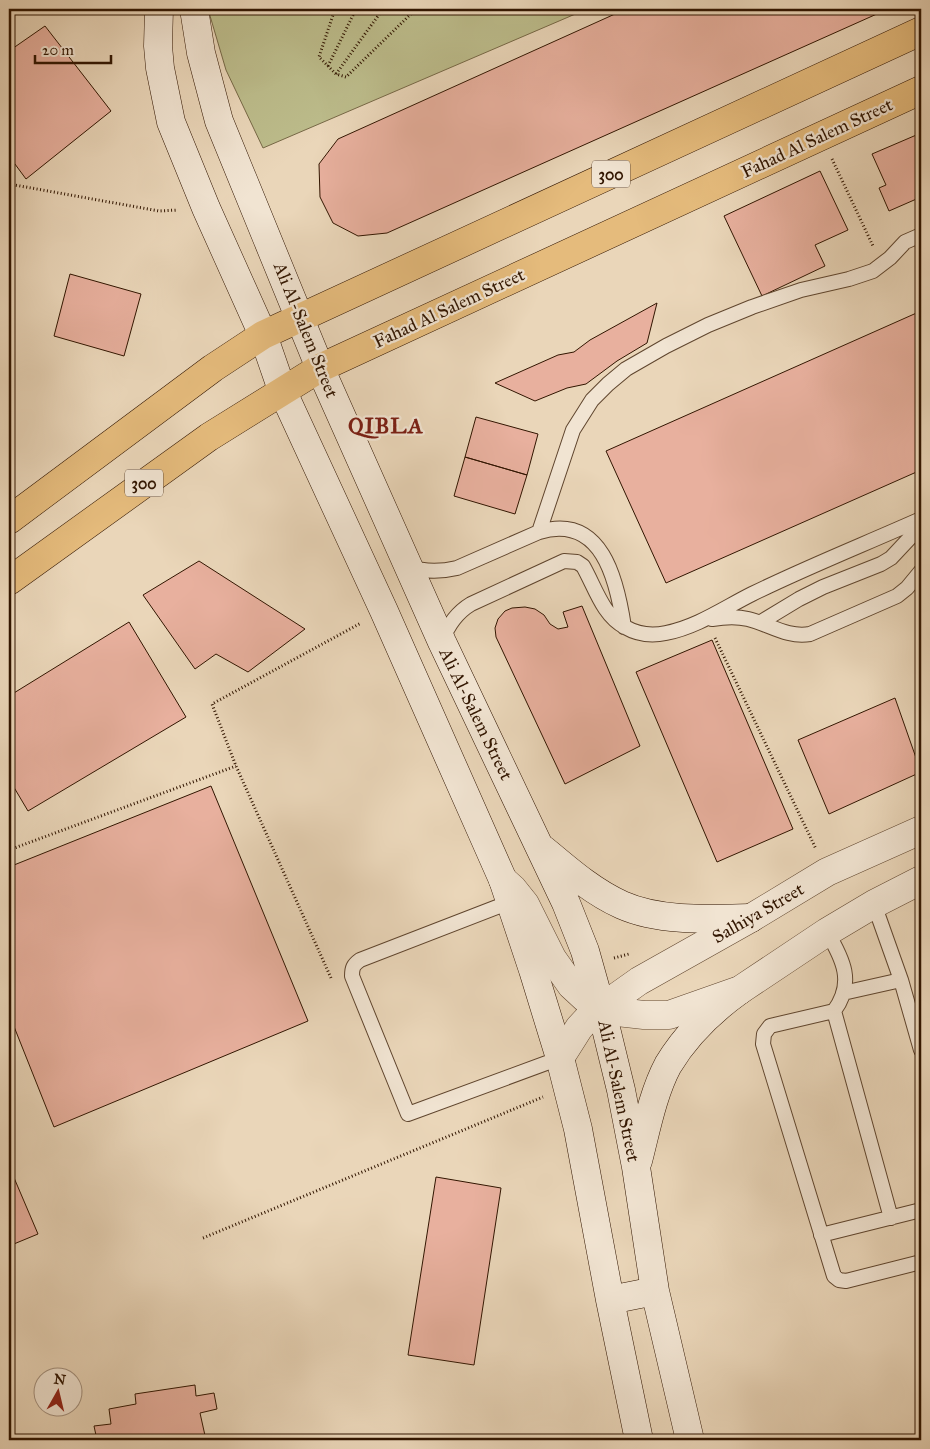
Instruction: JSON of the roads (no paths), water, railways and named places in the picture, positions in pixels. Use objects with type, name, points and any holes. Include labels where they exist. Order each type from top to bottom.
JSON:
[{"type":"main road","points":[[160,9],[158,46],[160,68],[171,122],[206,208],[263,336],[282,390],[384,611],[506,891],[533,970],[560,1058],[578,1129],[610,1300],[640,1440]]},
{"type":"main road","name":"Ali Al-Salem Street","points":[[194,9],[201,52],[220,121],[320,368],[442,642],[566,903],[585,951],[601,1008],[620,1090],[636,1167],[655,1291],[690,1440]]},
{"type":"main road","name":"300","points":[[9,520],[213,368],[263,336],[921,31]]},
{"type":"main road","name":"Fahad Al Salem Street","points":[[9,581],[210,437],[282,390],[320,368],[921,90]]},
{"type":"main road","name":"Salhiya Street","points":[[560,1058],[579,1028],[601,1008],[639,981],[751,918],[827,872],[921,830]]},
{"type":"main road","points":[[539,846],[587,885],[623,906],[662,916],[706,920],[751,918]]},
{"type":"main road","points":[[636,1167],[654,1102],[668,1066],[692,1032],[740,990],[827,932],[874,904],[921,880]]},
{"type":"main road","points":[[506,891],[513,888],[525,904],[552,958],[571,985],[585,998],[601,1008],[644,1015],[669,1014],[740,990]]},
{"type":"main road","points":[[610,1300],[655,1291]]},
{"type":"main road","points":[[625,1440],[630,1398]]},
{"type":"lane","points":[[539,532],[573,430],[592,400],[626,369],[700,329],[752,306],[801,290],[863,275],[882,265],[905,242],[921,235]]},
{"type":"lane","points":[[442,642],[447,629],[462,610],[471,604],[564,561],[577,562],[583,566],[607,612],[624,627],[638,632],[659,634],[706,619],[752,594],[921,519]]},
{"type":"lane","points":[[761,622],[799,598],[891,558],[921,526]]},
{"type":"lane","points":[[408,566],[432,571],[457,568],[549,528],[570,529],[588,537],[596,544],[608,566],[617,590],[624,627]]},
{"type":"lane","points":[[706,619],[746,618],[793,635],[810,634],[897,596],[907,588],[921,571]]},
{"type":"lane","points":[[506,891],[360,960],[354,964],[352,976],[408,1114],[560,1058]]},
{"type":"lane","points":[[874,904],[901,980],[921,1050]]},
{"type":"lane","points":[[827,932],[838,950],[845,967],[845,981],[840,1002],[834,1011],[770,1026],[764,1034],[763,1044],[834,1276],[842,1281],[921,1262]]},
{"type":"lane","points":[[843,993],[901,980]]},
{"type":"lane","points":[[834,1011],[891,1218]]},
{"type":"lane","points":[[821,1235],[921,1210]]},
{"type":"district","name":"QIBLA","points":[[386,425]]}]
